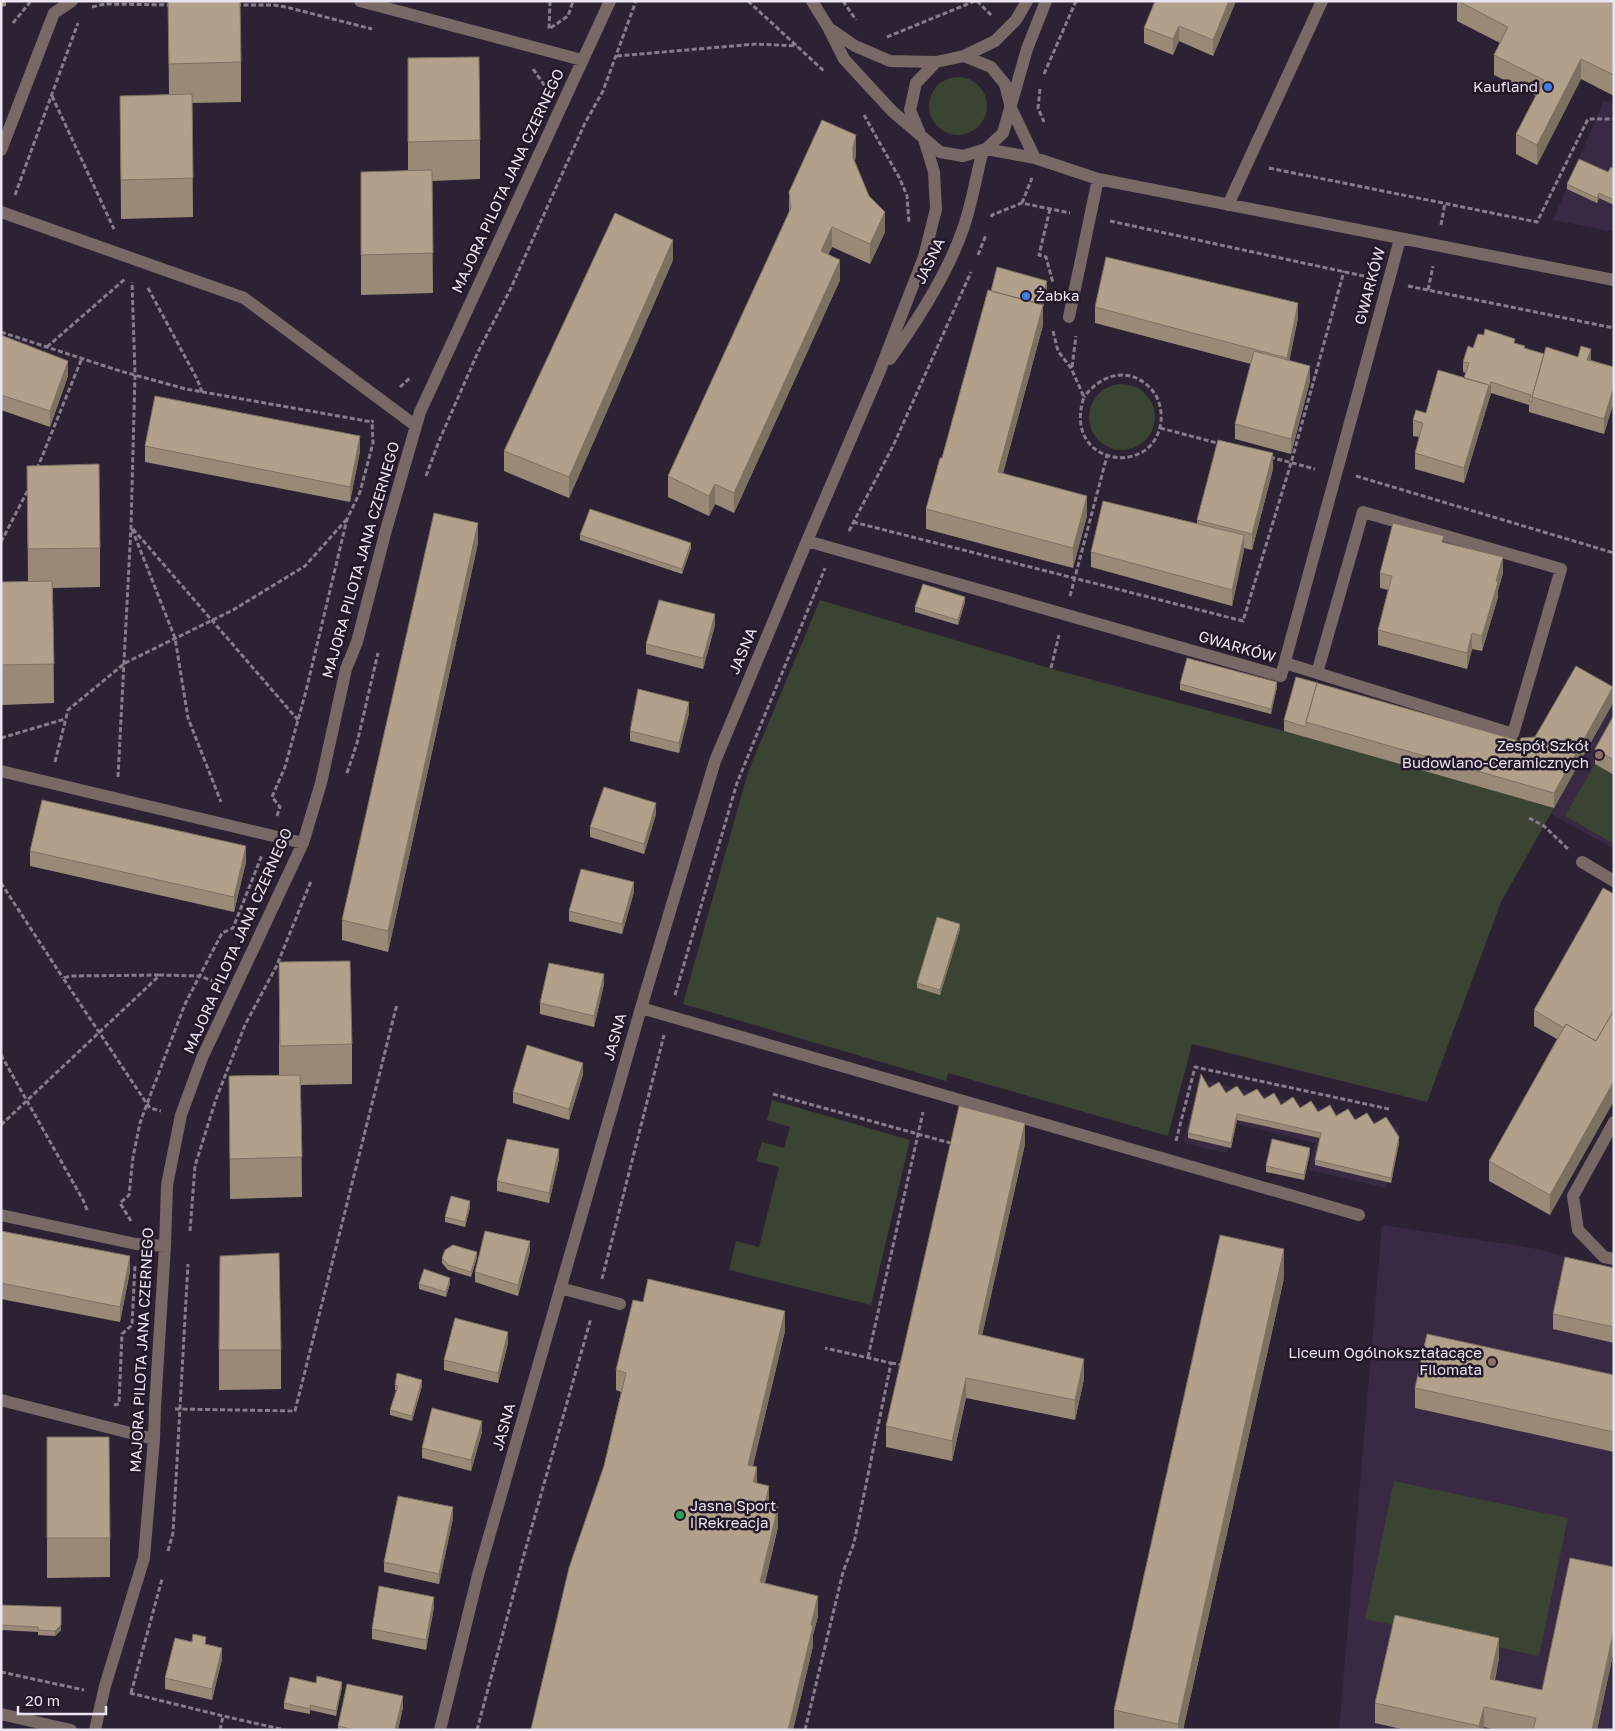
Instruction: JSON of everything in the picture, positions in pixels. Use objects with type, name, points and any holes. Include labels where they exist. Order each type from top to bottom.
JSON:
[{"type":"street","points":[[1,150],[54,13],[72,1]]},
{"type":"street","points":[[360,1],[582,60]]},
{"type":"street","name":"MAJORA PILOTA JANA CZERNEGO","points":[[95,1730],[105,1686],[144,1558],[154,1439],[167,1185],[182,1115],[202,1058],[303,843],[320,783],[346,669],[357,642],[386,530],[420,412],[610,1]]},
{"type":"street","points":[[812,1],[844,59],[901,120],[940,152],[963,156],[985,150],[1003,133],[1027,50],[1046,1]]},
{"type":"street","points":[[828,28],[855,46],[890,61],[936,62],[964,56],[995,41],[1016,20],[1028,1]]},
{"type":"street","points":[[1228,205],[1322,1]]},
{"type":"street","points":[[964,56],[991,66],[1005,84],[1011,108],[1035,158]]},
{"type":"street","points":[[922,138],[910,110],[916,83],[936,62]]},
{"type":"street","name":"JASNA","points":[[440,1730],[478,1575],[641,1008],[715,762],[806,541],[880,374],[924,257],[936,209],[934,172],[922,138]]},
{"type":"street","name":"GWARKÓW","points":[[985,150],[1035,158],[1098,179],[1614,280]]},
{"type":"street","name":"JASNA","points":[[880,374],[917,321],[946,267],[963,229],[985,150]]},
{"type":"street","points":[[1069,317],[1098,179]]},
{"type":"street","points":[[5,213],[244,298],[416,426]]},
{"type":"street","name":"GWARKÓW","points":[[806,541],[1281,676],[1400,239]]},
{"type":"street","points":[[1285,663],[1513,734],[1562,569],[1363,512],[1317,672]]},
{"type":"street","points":[[1,771],[303,843]]},
{"type":"street","points":[[1582,862],[1614,881]]},
{"type":"street","points":[[641,1008],[1359,1215]]},
{"type":"street","points":[[1614,1122],[1573,1196],[1578,1230],[1604,1257],[1614,1259]]},
{"type":"street","points":[[1,1215],[136,1244],[165,1246]]},
{"type":"street","points":[[560,1288],[620,1304]]},
{"type":"street","points":[[1,1400],[154,1439]]},
{"type":"street","points":[[1,1714],[71,1730]]},
{"type":"path","points":[[13,22],[31,1]]},
{"type":"path","points":[[550,1],[549,29],[568,16],[573,1]]},
{"type":"path","points":[[423,483],[474,361],[510,290],[586,123],[603,92],[636,1]]},
{"type":"path","points":[[748,1],[832,78]]},
{"type":"path","points":[[843,1],[860,26]]},
{"type":"path","points":[[882,39],[976,1],[995,18]]},
{"type":"path","points":[[1044,75],[1076,1]]},
{"type":"path","points":[[89,8],[105,4],[174,5]]},
{"type":"path","points":[[234,5],[286,7],[378,30]]},
{"type":"path","points":[[5,213],[52,96],[80,18]]},
{"type":"path","points":[[617,56],[756,44],[797,46]]},
{"type":"path","points":[[532,68],[547,88],[549,94]]},
{"type":"path","points":[[1040,83],[1038,108],[1045,124]]},
{"type":"path","points":[[52,96],[126,256]]},
{"type":"path","points":[[863,112],[900,179],[907,196],[910,224]]},
{"type":"path","points":[[1263,167],[1537,222],[1588,119],[1614,119]]},
{"type":"path","points":[[1022,203],[1033,174]]},
{"type":"path","points":[[990,222],[992,215],[1022,203],[1388,282],[1614,328]]},
{"type":"path","points":[[1439,232],[1445,203]]},
{"type":"path","points":[[975,262],[988,230]]},
{"type":"path","points":[[1428,290],[1433,264]]},
{"type":"path","points":[[854,522],[1243,621],[1291,463],[1344,271]]},
{"type":"path","points":[[477,1730],[597,1298],[669,1016],[744,764],[822,572],[854,522],[894,444],[971,272]]},
{"type":"path","points":[[46,347],[124,279],[132,275],[135,374],[131,527],[120,768],[115,798]]},
{"type":"path","points":[[146,285],[198,379],[202,392]]},
{"type":"path","points":[[1069,317],[1076,331],[1071,368],[1084,397]]},
{"type":"path","points":[[1,332],[135,374],[202,392],[372,422]]},
{"type":"path","points":[[34,475],[82,358]]},
{"type":"path","points":[[1116,375],[1129,376],[1142,381],[1152,390],[1159,401],[1162,414],[1160,428],[1155,440],[1145,450],[1127,457],[1107,456],[1094,449],[1085,438],[1080,425],[1079,411],[1084,397],[1092,387],[1103,379],[1116,375]]},
{"type":"path","points":[[275,824],[280,807],[272,797],[285,767],[298,720],[347,519],[360,492],[372,443],[372,422],[383,401],[413,376]]},
{"type":"path","points":[[1160,428],[1226,446]]},
{"type":"path","points":[[1051,668],[1107,456]]},
{"type":"path","points":[[1263,456],[1335,475],[1357,477],[1614,553]]},
{"type":"path","points":[[1,542],[31,484]]},
{"type":"path","points":[[50,782],[68,710],[125,663],[234,610],[305,566],[347,519]]},
{"type":"path","points":[[131,527],[298,720]]},
{"type":"path","points":[[131,527],[175,638],[188,718],[230,826]]},
{"type":"path","points":[[1,738],[66,718]]},
{"type":"path","points":[[1529,818],[1544,826],[1582,862]]},
{"type":"path","points":[[133,1226],[120,1203],[129,1196],[133,1157],[140,1123],[185,1004],[222,933],[233,928],[264,850]]},
{"type":"path","points":[[190,1231],[195,1166],[216,1099],[245,1025],[277,965],[314,873]]},
{"type":"path","points":[[1,883],[150,1108],[182,1115]]},
{"type":"path","points":[[1,1125],[160,975]]},
{"type":"path","points":[[64,978],[71,976],[200,976],[234,989]]},
{"type":"path","points":[[155,1407],[180,1410],[295,1411],[397,1004]]},
{"type":"path","points":[[1,1055],[82,1200],[92,1224],[90,1234]]},
{"type":"path","points":[[1171,1161],[1195,1067],[1389,1109]]},
{"type":"path","points":[[868,1357],[928,1090]]},
{"type":"path","points":[[773,1094],[954,1145]]},
{"type":"path","points":[[169,1548],[173,1533],[188,1258]]},
{"type":"path","points":[[119,1404],[122,1334],[132,1325],[135,1260]]},
{"type":"path","points":[[825,1348],[904,1366]]},
{"type":"path","points":[[805,1730],[844,1572],[854,1543],[891,1363]]},
{"type":"path","points":[[131,1693],[148,1630]]},
{"type":"path","points":[[1,1672],[84,1690]]},
{"type":"path","points":[[105,1686],[222,1716],[286,1730]]},
{"type":"path","points":[[220,1730],[222,1716]]},
{"type":"shaded area","points":[[1604,100],[1614,105],[1614,232],[1553,220]]},
{"type":"shaded area","name":"Zespół Szkół Budowlano-Ceramicznych","points":[[1614,702],[1614,849],[1551,814]]},
{"type":"shaded area","points":[[1199,1079],[1400,1127],[1386,1188],[1309,1170],[1315,1143],[1234,1123],[1226,1153],[1183,1143]]},
{"type":"shaded area","points":[[1382,1225],[1532,1248],[1614,1268],[1614,1730],[1339,1730]]},
{"type":"green space","points":[[952,77],[964,77],[979,85],[987,100],[987,112],[979,127],[964,135],[952,135],[937,127],[929,112],[929,100],[937,85]]},
{"type":"green space","points":[[1122,384],[1135,387],[1145,394],[1152,404],[1155,417],[1152,430],[1145,440],[1135,447],[1122,450],[1109,447],[1099,440],[1092,430],[1089,417],[1092,404],[1099,394],[1109,387]]},
{"type":"green space","points":[[820,600],[1056,670],[1284,731],[1554,808],[1501,902],[1427,1102],[1192,1044],[1168,1136],[948,1073],[946,1081],[683,1004],[748,772]]},
{"type":"green space","points":[[1595,764],[1614,775],[1614,844],[1565,816]]},
{"type":"green space","points":[[772,1100],[910,1140],[871,1305],[729,1270],[736,1241],[759,1247],[779,1167],[756,1161],[762,1142],[784,1148],[790,1127],[767,1120]]},
{"type":"green space","points":[[1394,1481],[1568,1518],[1539,1656],[1365,1619]]},
{"type":"building","points":[[168,1],[240,1],[241,62],[169,64]]},
{"type":"building","points":[[1155,1],[1229,1],[1213,40],[1179,26],[1173,39],[1144,28]]},
{"type":"building","name":"Kaufland","points":[[1458,1],[1614,1],[1614,75],[1581,59],[1537,145],[1516,134],[1544,80],[1494,55],[1508,27]]},
{"type":"building","points":[[479,57],[480,140],[408,142],[408,58]]},
{"type":"building","points":[[192,94],[193,178],[121,180],[120,96]]},
{"type":"building","points":[[822,120],[856,135],[853,158],[869,196],[885,212],[870,244],[832,227],[821,251],[840,260],[734,493],[715,484],[709,496],[668,476],[791,208],[789,192]]},
{"type":"building","points":[[1579,159],[1608,172],[1611,167],[1614,169],[1614,200],[1599,193],[1597,198],[1567,184]]},
{"type":"building","points":[[432,170],[433,253],[361,255],[361,172]]},
{"type":"building","points":[[615,213],[673,240],[569,477],[504,451]]},
{"type":"building","points":[[1106,257],[1298,303],[1287,358],[1095,307]]},
{"type":"building","points":[[997,267],[1047,281],[1041,304],[991,291]]},
{"type":"building","points":[[988,290],[1043,305],[998,472],[1087,496],[1073,548],[926,509],[940,458],[942,458]]},
{"type":"building","points":[[1485,329],[1515,339],[1514,343],[1544,354],[1532,402],[1529,401],[1531,395],[1491,382],[1489,390],[1489,385],[1464,378],[1469,363],[1463,362],[1468,346],[1473,348],[1478,334],[1484,335]]},
{"type":"building","points":[[1,335],[68,361],[50,411],[1,395]]},
{"type":"building","points":[[1581,346],[1591,349],[1587,360],[1614,367],[1614,386],[1604,419],[1532,397],[1546,347],[1578,357]]},
{"type":"building","points":[[1254,351],[1310,366],[1291,439],[1235,424]]},
{"type":"building","points":[[1438,370],[1489,385],[1464,468],[1415,453],[1423,423],[1413,420],[1416,410],[1426,413]]},
{"type":"building","points":[[155,396],[360,436],[350,487],[145,446]]},
{"type":"building","points":[[1218,440],[1273,453],[1252,534],[1197,520]]},
{"type":"building","points":[[99,464],[100,548],[28,549],[27,466]]},
{"type":"building","points":[[1103,501],[1244,535],[1232,590],[1091,552]]},
{"type":"building","points":[[590,509],[691,543],[682,569],[580,535]]},
{"type":"building","points":[[434,513],[478,523],[388,931],[342,920]]},
{"type":"building","points":[[1393,523],[1444,536],[1442,542],[1503,557],[1496,581],[1498,582],[1482,636],[1472,633],[1467,653],[1378,630],[1392,576],[1380,573]]},
{"type":"building","points":[[52,581],[54,664],[1,665],[1,582]]},
{"type":"building","points":[[923,584],[965,597],[958,620],[915,607]]},
{"type":"building","points":[[659,600],[715,614],[703,658],[646,644]]},
{"type":"building","points":[[1187,658],[1277,682],[1271,709],[1180,684]]},
{"type":"building","points":[[1576,666],[1613,687],[1554,793],[1306,722],[1317,683],[1520,741],[1521,738],[1535,737]]},
{"type":"building","points":[[1296,677],[1318,683],[1306,727],[1284,720]]},
{"type":"building","points":[[638,689],[689,702],[679,743],[630,731]]},
{"type":"building","points":[[1614,715],[1614,760],[1595,749]]},
{"type":"building","points":[[604,787],[656,803],[644,844],[590,827]]},
{"type":"building","points":[[42,800],[246,846],[234,897],[30,851]]},
{"type":"building","points":[[581,869],[634,882],[622,924],[569,911]]},
{"type":"building","points":[[1603,888],[1614,894],[1614,1010],[1596,1041],[1566,1024],[1564,1028],[1534,1010]]},
{"type":"building","points":[[937,917],[960,924],[940,990],[917,983]]},
{"type":"building","points":[[350,961],[352,1044],[280,1046],[279,962]]},
{"type":"building","points":[[549,963],[604,974],[594,1016],[540,1003]]},
{"type":"building","points":[[1614,1010],[1614,1081],[1550,1195],[1489,1161],[1566,1024],[1596,1041]]},
{"type":"building","points":[[527,1045],[583,1063],[569,1109],[513,1092]]},
{"type":"building","points":[[1201,1074],[1209,1088],[1219,1082],[1226,1093],[1237,1086],[1244,1096],[1257,1089],[1264,1099],[1274,1093],[1281,1105],[1293,1097],[1300,1108],[1311,1101],[1318,1112],[1330,1105],[1336,1116],[1348,1109],[1355,1120],[1367,1113],[1374,1124],[1386,1117],[1399,1137],[1391,1178],[1315,1160],[1321,1133],[1237,1114],[1231,1143],[1188,1133]]},
{"type":"building","points":[[300,1075],[302,1157],[230,1159],[229,1076]]},
{"type":"building","points":[[959,1106],[1025,1123],[978,1334],[1084,1359],[1075,1400],[966,1378],[952,1441],[886,1426]]},
{"type":"building","points":[[507,1139],[559,1149],[549,1193],[497,1181]]},
{"type":"building","points":[[1272,1139],[1310,1148],[1304,1175],[1266,1166]]},
{"type":"building","points":[[451,1196],[470,1201],[465,1222],[445,1217]]},
{"type":"building","points":[[1,1231],[130,1256],[120,1307],[1,1283]]},
{"type":"building","points":[[485,1231],[530,1241],[518,1285],[475,1272]]},
{"type":"building","points":[[1220,1235],[1284,1249],[1178,1724],[1114,1710]]},
{"type":"building","points":[[453,1245],[477,1252],[471,1272],[448,1265],[442,1258],[445,1250]]},
{"type":"building","points":[[279,1253],[281,1350],[219,1350],[220,1256]]},
{"type":"building","points":[[1565,1257],[1614,1268],[1614,1327],[1553,1314]]},
{"type":"building","points":[[424,1269],[450,1278],[446,1292],[419,1284]]},
{"type":"building","name":"Jasna Sport i Rekreacja","points":[[648,1279],[785,1311],[748,1465],[757,1467],[753,1482],[769,1486],[765,1504],[778,1507],[760,1582],[818,1596],[811,1625],[813,1626],[788,1730],[531,1729],[569,1568],[604,1466],[626,1373],[616,1370],[633,1300],[643,1302]]},
{"type":"building","points":[[455,1318],[508,1332],[498,1373],[444,1360]]},
{"type":"building","points":[[1427,1334],[1614,1375],[1614,1432],[1415,1388]]},
{"type":"building","points":[[397,1373],[422,1380],[412,1416],[390,1410],[398,1386],[395,1385]]},
{"type":"building","points":[[432,1408],[482,1421],[471,1460],[422,1448]]},
{"type":"building","points":[[47,1437],[109,1437],[110,1538],[47,1538]]},
{"type":"building","points":[[398,1496],[453,1507],[439,1574],[384,1562]]},
{"type":"building","points":[[1570,1558],[1614,1567],[1614,1629],[1592,1730],[1533,1730],[1536,1718],[1484,1707],[1479,1726],[1375,1703],[1395,1615],[1499,1638],[1490,1679],[1542,1690]]},
{"type":"building","points":[[379,1586],[434,1597],[426,1640],[372,1629]]},
{"type":"building","points":[[1,1605],[61,1607],[61,1625],[55,1631],[38,1630],[38,1627],[1,1625]]},
{"type":"building","points":[[193,1634],[206,1637],[205,1644],[222,1648],[212,1689],[165,1678],[175,1638],[192,1642]]},
{"type":"building","points":[[317,1676],[342,1682],[336,1711],[310,1705],[310,1709],[284,1703],[290,1677],[316,1683]]},
{"type":"building","points":[[347,1684],[403,1696],[395,1730],[355,1730],[338,1726]]},
{"type":"place","name":"Kaufland","points":[[1548,87]]},
{"type":"place","name":"Żabka","points":[[1026,296]]},
{"type":"place","name":"Zespół Szkół Budowlano-Ceramicznych","points":[[1599,755]]},
{"type":"place","name":"Liceum Ogólnokształacące Filomata","points":[[1492,1362]]},
{"type":"place","name":"Jasna Sport i Rekreacja","points":[[680,1515]]}]
